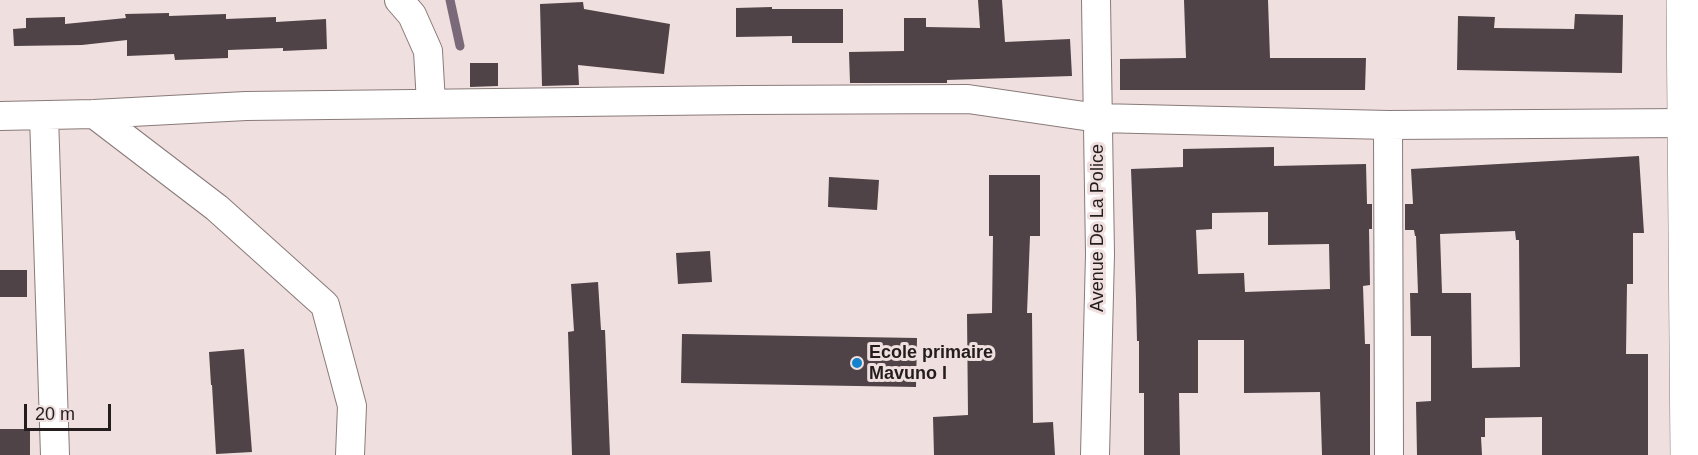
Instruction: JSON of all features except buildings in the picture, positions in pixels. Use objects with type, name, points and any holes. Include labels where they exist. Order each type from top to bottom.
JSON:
[{"type":"street","points":[[399,0],[412,15],[428,51],[431,103]]},
{"type":"street","name":"Avenue De La Police","points":[[1095,455],[1100,254],[1096,0]]},
{"type":"street","points":[[1683,0],[1687,455]]},
{"type":"street","points":[[0,116],[94,114],[246,106],[968,99],[1098,118],[1388,124],[1685,123]]},
{"type":"street","points":[[94,114],[217,208],[325,305],[352,406],[350,455]]},
{"type":"street","points":[[44,116],[55,455]]},
{"type":"street","points":[[1388,124],[1389,455]]},
{"type":"waterway","points":[[450,0],[460,46]]},
{"type":"place","name":"Ecole primaire Mavuno I","points":[[857,363]]}]
